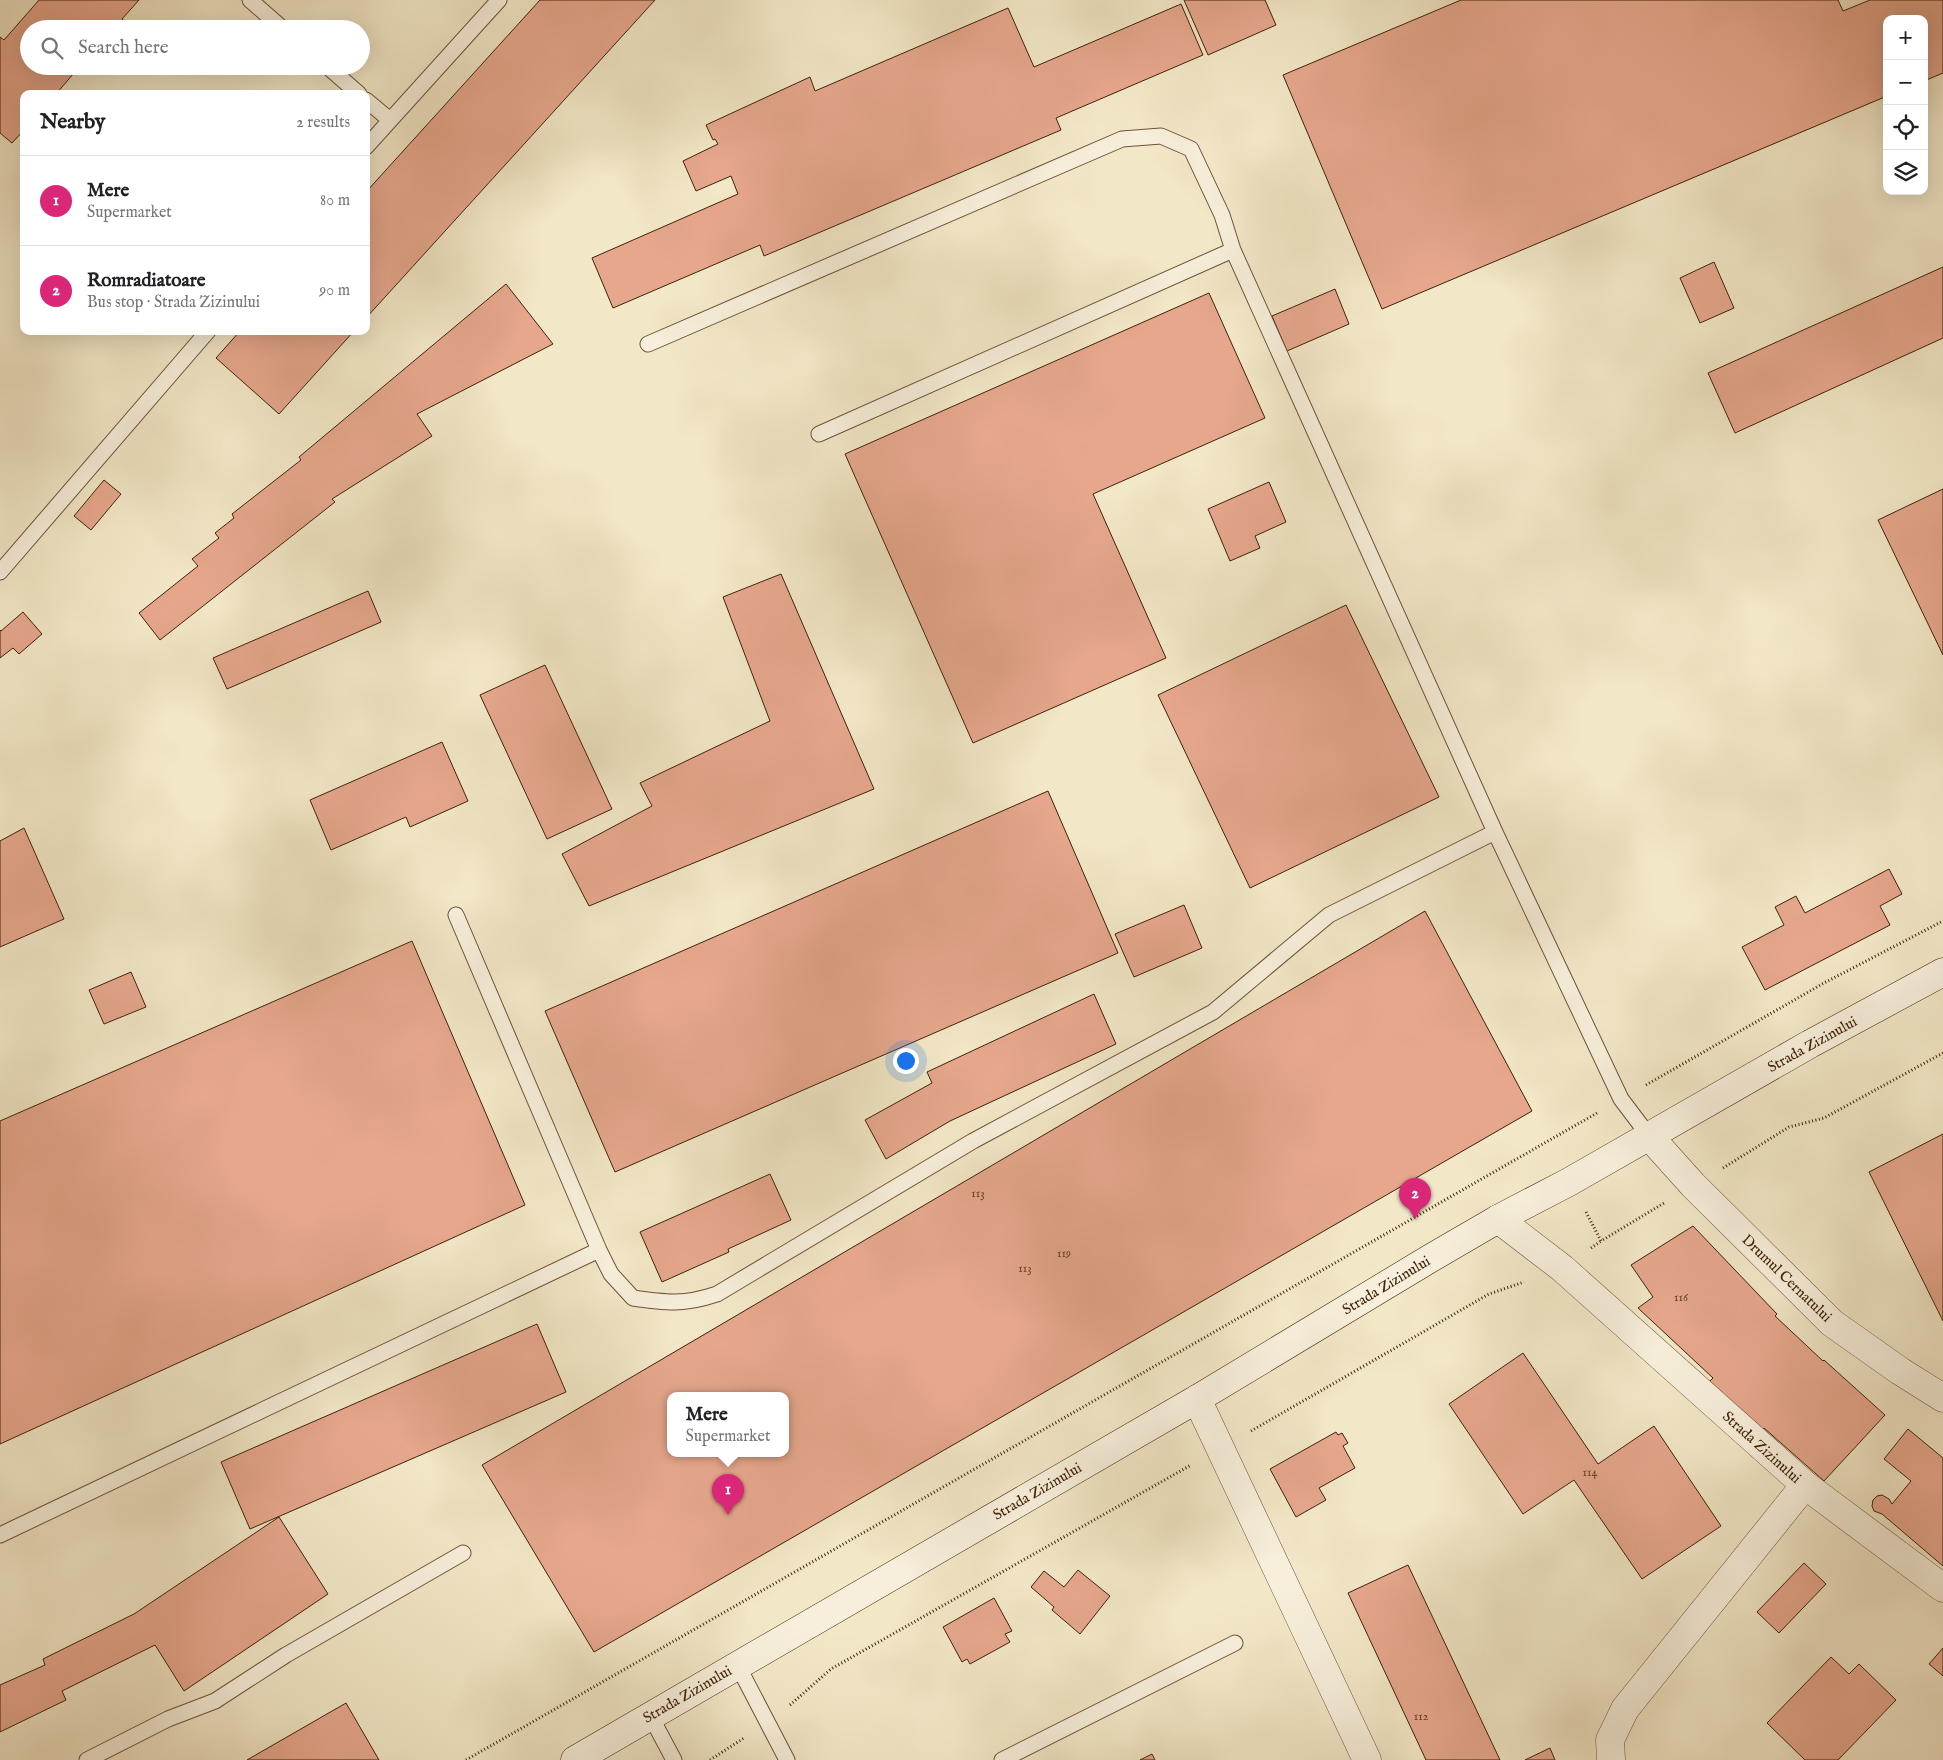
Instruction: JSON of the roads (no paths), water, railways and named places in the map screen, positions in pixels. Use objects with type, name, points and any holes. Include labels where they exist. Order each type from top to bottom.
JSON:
[{"type":"street","name":"Strada Zizinului","points":[[575,1760],[737,1664],[1197,1399],[1498,1219],[1569,1182],[1810,1044],[1943,972]]},
{"type":"street","name":"Drumul Cernatului","points":[[1649,1136],[1693,1186],[1832,1323],[1900,1371],[1943,1398]]},
{"type":"street","name":"Strada Zizinului","points":[[1498,1219],[1562,1268],[1805,1485],[1943,1588]]},
{"type":"street","points":[[1197,1399],[1367,1760]]},
{"type":"street","points":[[1611,1760],[1610,1740],[1625,1708],[1805,1485]]},
{"type":"lane","points":[[250,0],[273,20]]},
{"type":"lane","points":[[370,142],[499,0]]},
{"type":"lane","points":[[337,75],[354,90]]},
{"type":"lane","points":[[370,103],[390,120]]},
{"type":"lane","points":[[648,344],[1122,139],[1161,136],[1191,149],[1222,215],[1233,250],[1495,832],[1621,1099],[1649,1136]]},
{"type":"lane","points":[[819,434],[1233,250]]},
{"type":"lane","points":[[0,572],[205,335]]},
{"type":"lane","points":[[456,915],[598,1250],[611,1274],[633,1298],[681,1303],[696,1301],[717,1294],[973,1141],[1213,1012],[1329,915],[1495,832]]},
{"type":"lane","points":[[0,1535],[598,1250]]},
{"type":"lane","points":[[87,1760],[168,1718],[215,1701],[286,1655],[463,1553]]},
{"type":"lane","points":[[1002,1760],[1235,1642]]},
{"type":"lane","points":[[737,1664],[787,1760]]},
{"type":"lane","points":[[650,1715],[674,1760]]},
{"type":"place","name":"Romradiatoare","points":[[1415,1219]]},
{"type":"place","name":"Mere","points":[[728,1515]]}]
